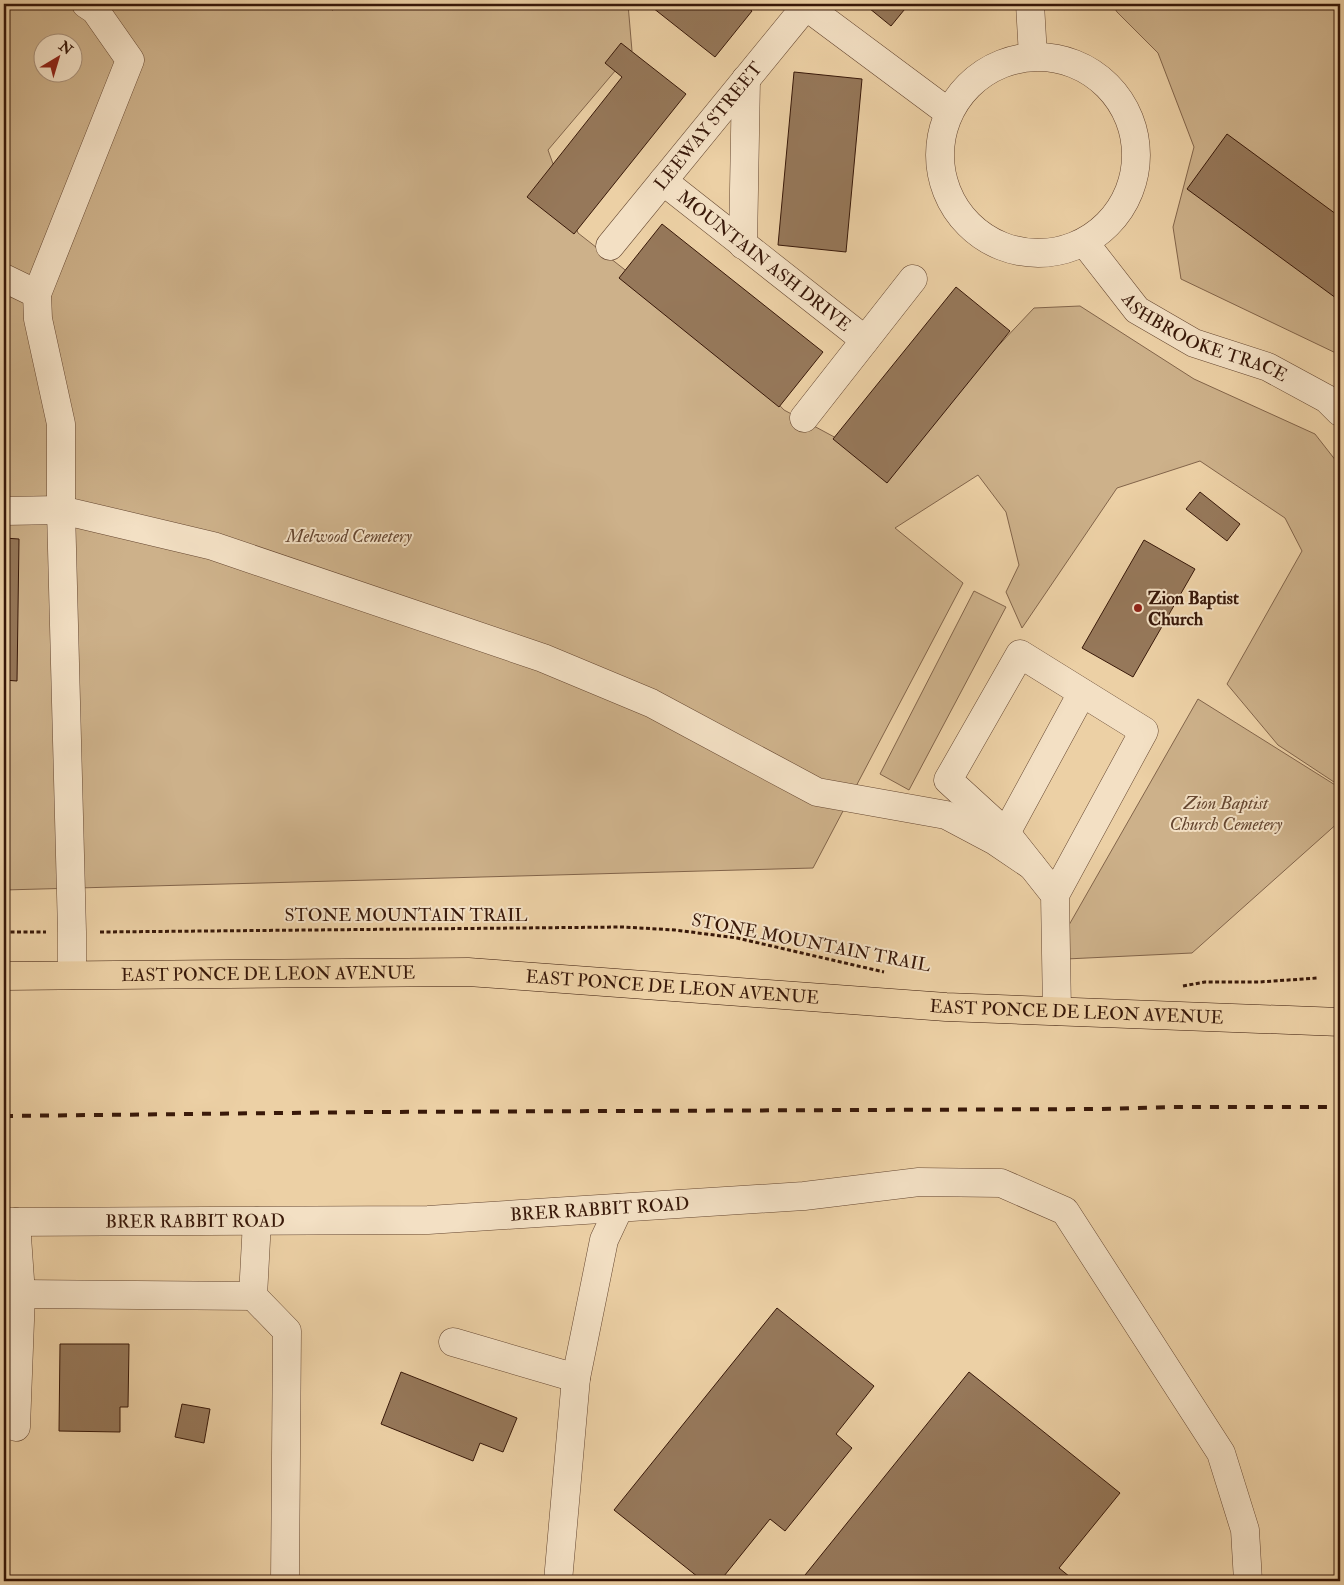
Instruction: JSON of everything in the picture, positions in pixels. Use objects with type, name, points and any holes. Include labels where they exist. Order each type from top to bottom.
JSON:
[{"type":"main road","name":"EAST PONCE DE LEON AVENUE","points":[[4,976],[468,972],[946,1007],[1340,1022]]},
{"type":"street","points":[[72,975],[61,510],[61,424],[38,319],[37,294],[130,60],[95,10],[86,4]]},
{"type":"street","points":[[1030,4],[1033,56]]},
{"type":"street","points":[[804,5],[948,112]]},
{"type":"street","name":"LEEWAY STREET","points":[[610,246],[804,5]]},
{"type":"street","points":[[1033,56],[1066,60],[1096,75],[1119,99],[1133,129],[1136,162],[1129,194],[1111,222],[1084,242],[1055,252],[1024,253],[995,244],[969,226],[950,202],[940,173],[940,142],[948,112],[962,90],[982,72],[1006,60],[1033,56]]},
{"type":"street","points":[[744,244],[746,79]]},
{"type":"street","name":"MOUNTAIN ASH DRIVE","points":[[663,181],[865,340]]},
{"type":"street","name":"ASHBROOKE TRACE","points":[[1084,242],[1137,310],[1194,343],[1268,367],[1328,399],[1340,412]]},
{"type":"street","points":[[4,278],[37,294]]},
{"type":"street","points":[[804,418],[914,279]]},
{"type":"street","points":[[4,511],[61,510],[213,546],[543,658],[651,703],[817,792],[946,815],[995,841],[1032,866]]},
{"type":"street","points":[[1056,895],[1006,832],[948,780],[1020,654],[1144,731],[1056,895],[1057,1011]]},
{"type":"street","points":[[1006,832],[1082,692]]},
{"type":"street","name":"BRER RABBIT ROAD","points":[[10,1222],[428,1220],[804,1196],[918,1182],[1000,1183],[1065,1211],[1221,1453],[1245,1530],[1248,1581]]},
{"type":"street","points":[[558,1581],[576,1378],[604,1240],[619,1208]]},
{"type":"street","points":[[253,1296],[257,1221]]},
{"type":"street","points":[[10,1222],[21,1294],[16,1427]]},
{"type":"street","points":[[21,1294],[253,1296],[287,1331],[285,1581]]},
{"type":"street","points":[[453,1342],[576,1378]]},
{"type":"path","name":"STONE MOUNTAIN TRAIL","points":[[96,932],[623,927],[675,930],[737,938],[889,973]]},
{"type":"path","points":[[4,932],[50,932]]},
{"type":"path","points":[[1178,987],[1206,982],[1259,982],[1318,978]]},
{"type":"green space","name":"Melwood Cemetery","points":[[4,4],[628,4],[632,51],[548,150],[578,233],[726,349],[784,410],[866,454],[930,418],[1034,308],[1080,306],[1194,379],[1315,434],[1340,466],[1340,786],[1278,745],[1227,684],[1302,551],[1285,518],[1200,461],[1117,488],[1022,628],[1006,592],[1019,565],[1006,512],[978,475],[895,528],[963,583],[813,868],[4,890]]},
{"type":"green space","points":[[1112,4],[1340,4],[1340,355],[1181,279],[1173,227],[1194,147],[1158,53],[1117,12]]},
{"type":"green space","points":[[974,591],[1006,607],[909,790],[880,774]]},
{"type":"green space","name":"Zion Baptist Church Cemetery","points":[[1198,699],[1340,788],[1340,821],[1192,953],[1066,959],[1069,925]]},
{"type":"building","points":[[314,4],[335,4],[333,10]]},
{"type":"building","points":[[648,4],[743,4],[752,11],[715,57]]},
{"type":"building","points":[[864,4],[909,4],[891,26]]},
{"type":"building","points":[[621,43],[686,94],[574,234],[527,197],[622,77],[605,63]]},
{"type":"building","points":[[794,72],[862,79],[846,252],[778,245]]},
{"type":"building","points":[[1227,134],[1340,217],[1340,301],[1187,189]]},
{"type":"building","points":[[662,224],[823,352],[779,407],[619,278]]},
{"type":"building","points":[[956,287],[1010,331],[887,483],[833,439]]},
{"type":"building","points":[[1200,492],[1240,524],[1227,541],[1186,509]]},
{"type":"building","points":[[4,538],[19,539],[17,681],[4,680]]},
{"type":"building","name":"Zion Baptist Church","points":[[1144,540],[1195,569],[1133,677],[1082,648]]},
{"type":"building","points":[[777,1308],[874,1386],[836,1434],[852,1448],[785,1531],[770,1519],[720,1581],[703,1581],[614,1510]]},
{"type":"building","points":[[60,1344],[129,1344],[128,1407],[120,1407],[120,1432],[59,1431]]},
{"type":"building","points":[[401,1372],[517,1418],[503,1452],[480,1443],[473,1461],[381,1424]]},
{"type":"building","points":[[969,1372],[1120,1493],[1059,1568],[1075,1581],[801,1580]]},
{"type":"building","points":[[182,1404],[210,1409],[204,1443],[175,1437]]},
{"type":"railway","points":[[4,1116],[373,1112],[1340,1107]]},
{"type":"place","name":"Zion Baptist Church","points":[[1138,608]]}]
